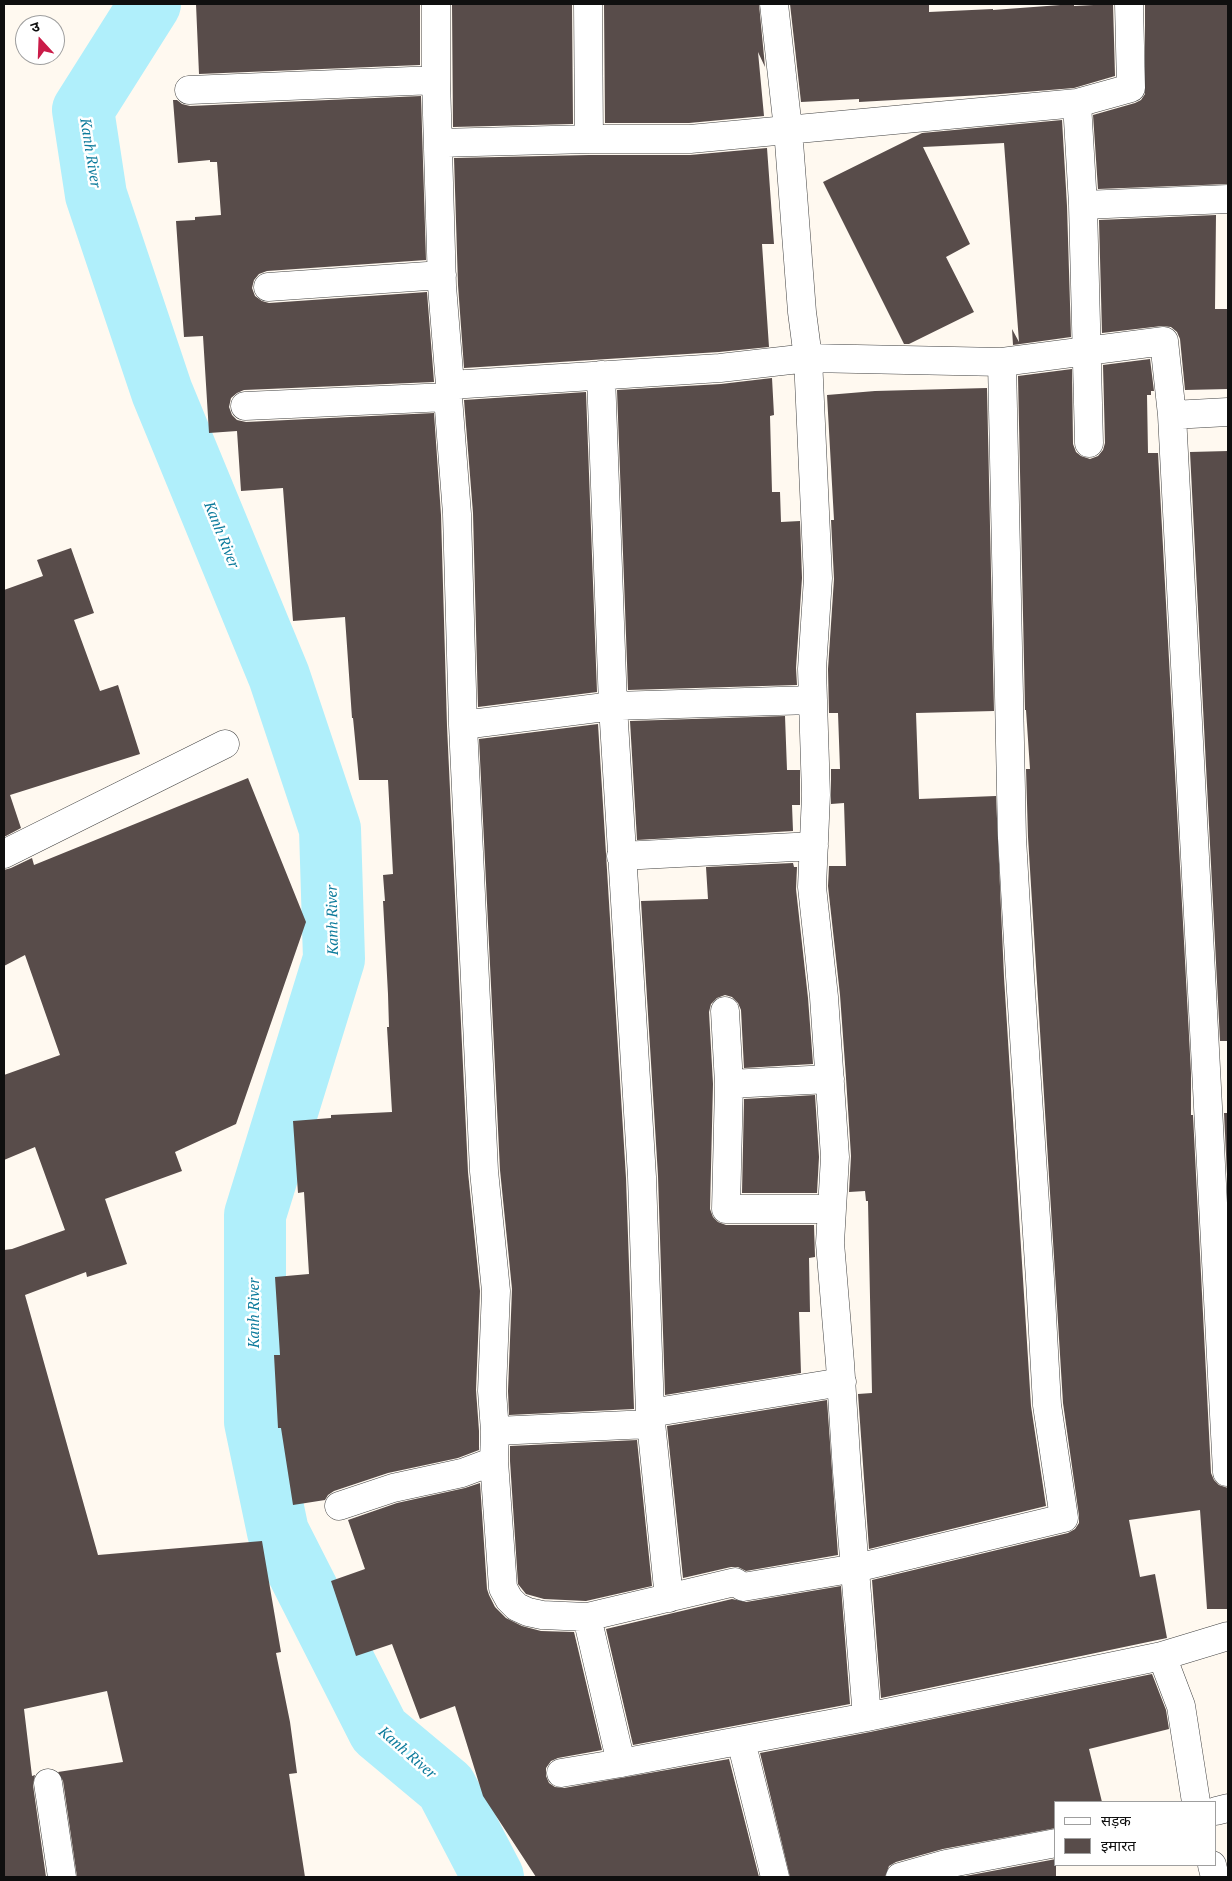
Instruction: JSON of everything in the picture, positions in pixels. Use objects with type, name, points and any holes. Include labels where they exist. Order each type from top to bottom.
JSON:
[{"type":"street","points":[[436,4],[436,80],[442,276],[457,514],[463,725],[484,1171],[496,1291],[492,1391],[494,1462],[503,1588],[509,1599],[518,1607],[528,1612],[587,1617],[735,1582],[743,1587],[856,1568],[1064,1518],[1047,1405],[1012,838],[1002,362]]},
{"type":"street","points":[[588,4],[589,139]]},
{"type":"street","points":[[774,4],[788,129],[802,312],[808,358],[818,578],[812,669],[816,795],[812,887],[824,997],[835,1157],[830,1243],[867,1717]]},
{"type":"street","points":[[438,143],[589,139],[690,139],[1077,103],[1131,88],[1130,4]]},
{"type":"street","points":[[188,90],[436,80]]},
{"type":"street","points":[[1077,103],[1083,205],[1089,444]]},
{"type":"street","points":[[1083,205],[1228,199]]},
{"type":"street","points":[[268,287],[442,276]]},
{"type":"street","points":[[245,406],[449,391],[601,375],[720,368],[808,358],[1002,362],[1164,341],[1172,415],[1228,1472]]},
{"type":"street","points":[[601,375],[613,706],[642,1177],[650,1418],[669,1598]]},
{"type":"street","points":[[1172,415],[1228,412]]},
{"type":"street","points":[[463,725],[613,706],[812,700]]},
{"type":"street","points":[[4,854],[225,744]]},
{"type":"street","points":[[621,856],[814,846]]},
{"type":"street","points":[[725,1011],[729,1084],[726,1209],[832,1208]]},
{"type":"street","points":[[729,1084],[830,1079]]},
{"type":"street","points":[[494,1431],[650,1418],[842,1382]]},
{"type":"street","points":[[339,1506],[393,1488],[462,1473],[494,1462]]},
{"type":"street","points":[[587,1617],[621,1763]]},
{"type":"street","points":[[561,1773],[867,1717],[1162,1656],[1228,1636]]},
{"type":"street","points":[[1162,1656],[1181,1706],[1196,1801]]},
{"type":"street","points":[[741,1741],[775,1877]]},
{"type":"street","points":[[48,1783],[62,1877]]},
{"type":"street","points":[[916,1875],[946,1864],[1054,1843]]},
{"type":"building","points":[[196,4],[420,4],[420,65],[199,74]]},
{"type":"building","points":[[452,4],[572,4],[573,124],[453,127]]},
{"type":"building","points":[[604,4],[759,4],[765,67],[758,52],[764,116],[689,123],[605,123]]},
{"type":"building","points":[[790,4],[929,4],[929,12],[993,10],[1074,4],[1074,6],[1113,4],[1115,76],[1074,88],[859,102],[859,99],[801,102]]},
{"type":"building","points":[[1145,4],[1228,4],[1228,184],[1098,189],[1093,115],[1135,103],[1141,100],[1145,94]]},
{"type":"building","points":[[421,96],[426,260],[267,271],[259,274],[254,280],[252,288],[255,296],[269,303],[427,292],[434,382],[244,390],[231,398],[229,407],[232,415],[237,420],[246,422],[434,413],[441,515],[447,726],[468,1172],[480,1291],[476,1390],[479,1450],[458,1458],[388,1473],[334,1491],[325,1500],[293,1505],[281,1428],[278,1428],[274,1355],[280,1355],[275,1277],[309,1274],[304,1192],[298,1193],[293,1121],[331,1118],[331,1115],[392,1112],[383,901],[385,901],[383,875],[393,874],[388,780],[359,780],[352,718],[345,617],[293,621],[283,488],[241,491],[237,431],[209,433],[203,336],[184,337],[176,221],[195,220],[195,217],[221,215],[217,162],[210,162],[210,160],[178,163],[173,100],[190,106]]},
{"type":"building","points":[[1062,120],[1071,337],[1013,345],[1012,329],[1019,342],[1004,143],[923,147],[970,244],[946,257],[974,312],[909,344],[904,344],[823,182],[922,133]]},
{"type":"building","points":[[767,148],[774,244],[762,244],[769,347],[719,352],[464,368],[458,285],[454,158],[690,155]]},
{"type":"building","points":[[1216,215],[1215,309],[1228,309],[1228,389],[1185,390],[1180,339],[1177,332],[1171,327],[1162,326],[1102,333],[1099,220]]},
{"type":"building","points":[[1150,359],[1154,391],[1151,391],[1151,395],[1147,395],[1148,453],[1158,453],[1211,1473],[1219,1485],[1228,1488],[1228,1609],[1207,1609],[1200,1510],[1129,1520],[1140,1577],[1155,1574],[1167,1638],[881,1698],[872,1580],[1068,1533],[1075,1529],[1079,1523],[1063,1403],[1028,837],[1026,769],[1030,769],[1025,710],[1018,376],[1072,369],[1073,444],[1076,452],[1090,459],[1098,456],[1103,450],[1105,443],[1103,365]]},
{"type":"building","points":[[772,378],[774,415],[770,416],[772,492],[780,492],[781,522],[800,521],[802,578],[796,668],[797,685],[628,690],[617,390],[721,384]]},
{"type":"building","points":[[987,388],[994,711],[916,713],[919,799],[996,796],[1004,977],[1031,1406],[1046,1506],[869,1549],[858,1394],[872,1393],[868,1201],[866,1201],[865,1191],[849,1192],[851,1156],[846,1078],[840,995],[828,886],[829,866],[846,866],[844,803],[831,804],[831,769],[840,769],[838,713],[829,713],[828,669],[834,579],[831,520],[834,520],[827,395],[875,391]]},
{"type":"building","points":[[586,392],[597,692],[478,707],[473,513],[464,400]]},
{"type":"building","points":[[1228,451],[1228,1041],[1220,1041],[1190,452]]},
{"type":"building","points":[[71,548],[94,613],[74,620],[100,691],[118,685],[140,754],[10,795],[21,828],[4,837],[4,590],[43,576],[37,560]]},
{"type":"building","points":[[785,716],[787,770],[800,770],[800,805],[792,805],[793,831],[637,840],[630,721]]},
{"type":"building","points":[[598,724],[626,1178],[634,1409],[509,1415],[508,1391],[512,1289],[500,1170],[479,739]]},
{"type":"building","points":[[248,778],[306,922],[236,1124],[175,1152],[182,1171],[105,1199],[127,1264],[87,1277],[86,1272],[25,1295],[98,1555],[262,1541],[281,1652],[276,1653],[290,1722],[297,1773],[289,1774],[305,1877],[77,1877],[63,1781],[58,1772],[123,1762],[107,1691],[24,1709],[32,1776],[35,1775],[33,1785],[46,1877],[4,1877],[4,1250],[12,1249],[65,1230],[35,1147],[4,1160],[4,1075],[60,1055],[25,955],[4,966],[4,870],[32,858],[34,865]]},
{"type":"building","points":[[793,863],[794,867],[797,867],[796,889],[813,1064],[744,1068],[741,1010],[738,1003],[732,997],[725,995],[717,998],[711,1004],[709,1012],[713,1084],[710,1209],[713,1217],[718,1222],[726,1225],[814,1225],[815,1257],[809,1258],[810,1312],[799,1312],[801,1373],[665,1395],[658,1176],[641,901],[708,899],[706,867]]},
{"type":"building","points":[[815,1095],[819,1157],[817,1193],[742,1193],[744,1099]]},
{"type":"building","points":[[1224,1113],[1228,1113],[1228,1195]]},
{"type":"building","points":[[827,1400],[838,1555],[746,1571],[738,1567],[731,1567],[683,1578],[667,1426]]},
{"type":"building","points":[[637,1440],[652,1586],[586,1601],[544,1599],[526,1594],[518,1584],[510,1446]]},
{"type":"building","points":[[480,1483],[487,1589],[489,1595],[495,1607],[506,1618],[522,1626],[541,1631],[574,1632],[602,1750],[551,1761],[546,1768],[546,1776],[549,1783],[555,1787],[564,1788],[729,1759],[759,1877],[536,1877],[483,1796],[455,1706],[420,1719],[392,1644],[356,1656],[331,1581],[365,1569],[348,1520],[397,1503]]},
{"type":"building","points":[[841,1586],[850,1704],[633,1745],[606,1629],[732,1599],[746,1602]]},
{"type":"building","points":[[1152,1674],[1166,1710],[1169,1729],[1089,1749],[1102,1801],[1054,1801],[1054,1828],[943,1849],[896,1862],[889,1866],[885,1877],[790,1877],[760,1753]]},
{"type":"building","points":[[1054,1859],[1054,1866],[1056,1866],[1056,1877],[960,1877]]},
{"type":"waterway","name":"Kanh River","points":[[150,4],[83,110],[96,195],[162,392],[279,676],[330,829],[334,959],[255,1215],[255,1422],[278,1532],[379,1731],[446,1787],[493,1877]]}]
